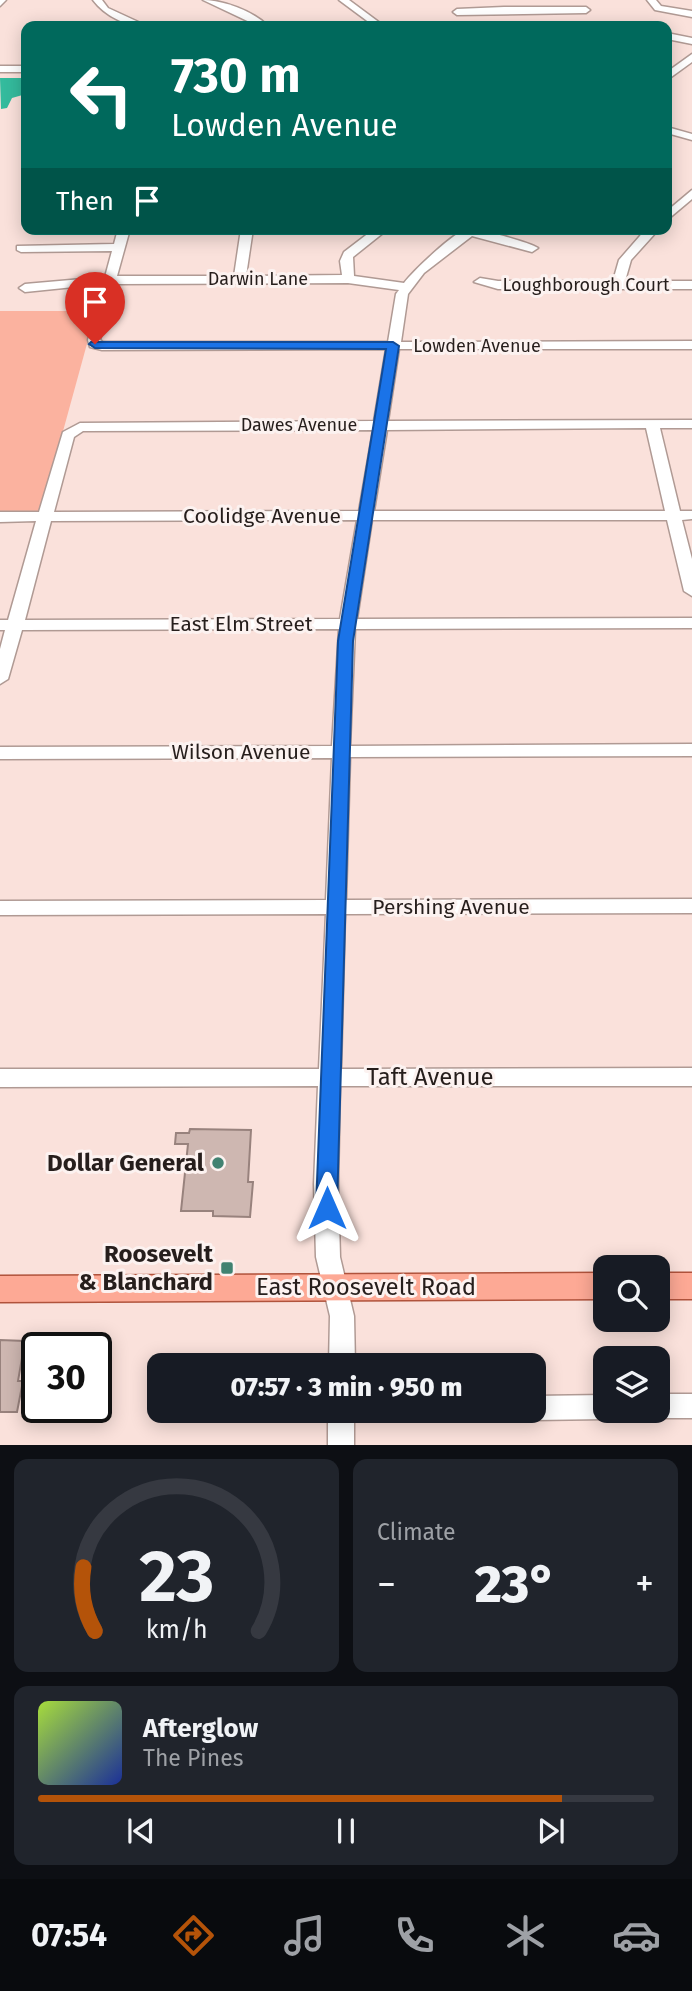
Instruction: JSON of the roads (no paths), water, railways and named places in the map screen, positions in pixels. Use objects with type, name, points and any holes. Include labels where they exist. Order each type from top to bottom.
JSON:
[{"type":"main road","name":"East Roosevelt Road","points":[[0,1289],[593,1286]]},
{"type":"main road","points":[[670,1286],[692,1286]]},
{"type":"street","points":[[97,0],[105,10],[129,21]]},
{"type":"street","points":[[651,0],[658,8],[692,14]]},
{"type":"street","points":[[219,1],[257,21]]},
{"type":"street","points":[[219,1],[267,21]]},
{"type":"street","points":[[349,1],[373,21]]},
{"type":"street","points":[[457,12],[586,10]]},
{"type":"street","points":[[672,37],[692,41]]},
{"type":"street","points":[[672,73],[692,57]]},
{"type":"street","points":[[672,67],[679,68]]},
{"type":"street","points":[[0,69],[21,69]]},
{"type":"street","points":[[672,132],[692,138]]},
{"type":"street","points":[[672,212],[692,193]]},
{"type":"street","points":[[110,280],[122,235]]},
{"type":"street","points":[[240,279],[246,235]]},
{"type":"street","points":[[348,279],[348,255],[374,235]]},
{"type":"street","points":[[342,1353],[342,1316],[328,1256],[327,1208],[335,907],[348,624],[400,303],[406,287],[421,270],[467,235]]},
{"type":"street","points":[[486,235],[532,248]]},
{"type":"street","points":[[620,285],[619,274],[623,260],[647,235]]},
{"type":"street","points":[[22,248],[119,247]]},
{"type":"street","name":"Darwin Lane","points":[[25,288],[110,280],[240,279],[348,279],[406,287]]},
{"type":"street","name":"Lowden Avenue","points":[[110,280],[95,344],[692,345]]},
{"type":"street","name":"Loughborough Court","points":[[480,282],[498,285],[692,285]]},
{"type":"street","points":[[652,424],[692,591]]},
{"type":"street","name":"Dawes Avenue","points":[[44,517],[68,435],[87,425],[692,424]]},
{"type":"street","name":"Coolidge Avenue","points":[[0,517],[692,515]]},
{"type":"street","points":[[0,679],[7,625],[44,517]]},
{"type":"street","name":"East Elm Street","points":[[7,625],[692,622]]},
{"type":"street","name":"Wilson Avenue","points":[[0,753],[692,750]]},
{"type":"street","name":"Pershing Avenue","points":[[0,908],[692,906]]},
{"type":"street","name":"Taft Avenue","points":[[0,1078],[692,1077]]},
{"type":"street","points":[[670,1406],[692,1406]]},
{"type":"street","points":[[546,1408],[593,1407]]},
{"type":"street","points":[[341,1423],[341,1445]]},
{"type":"place","name":"Dollar General","points":[[218,1163]]},
{"type":"place","name":"Roosevelt & Blanchard","points":[[227,1268]]}]
